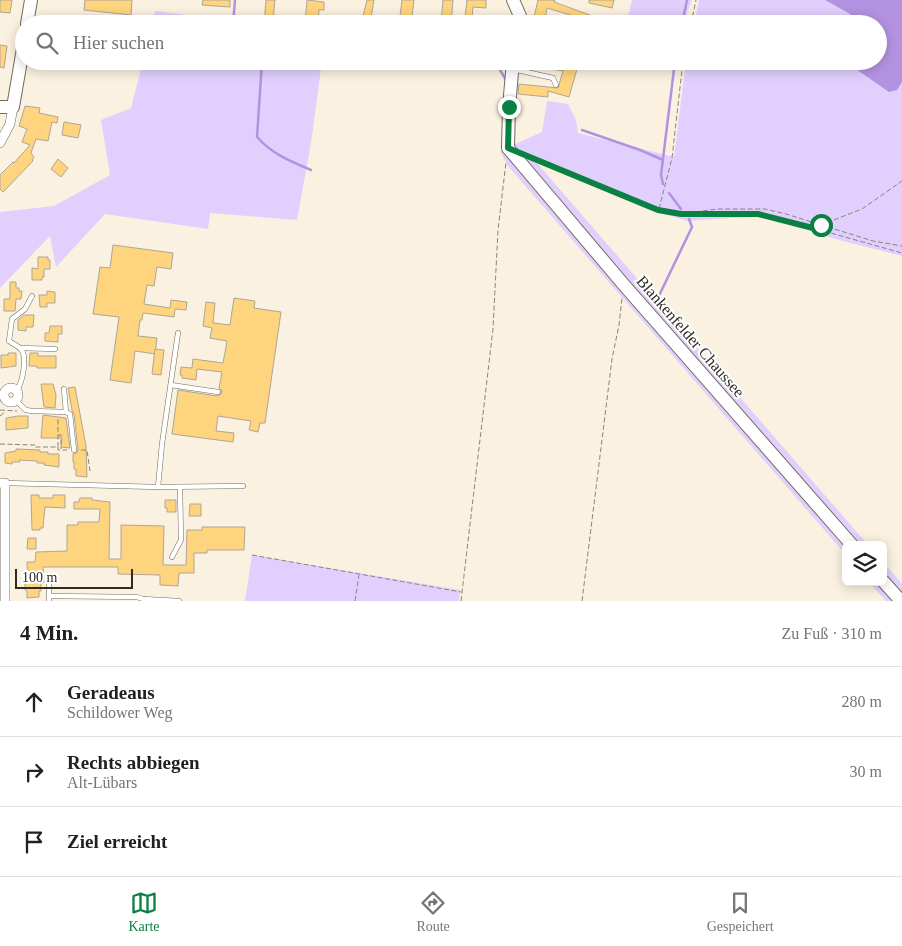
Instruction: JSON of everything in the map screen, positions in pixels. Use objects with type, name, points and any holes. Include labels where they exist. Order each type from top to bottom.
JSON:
[{"type":"street","points":[[28,15],[31,0]]},
{"type":"street","points":[[514,0],[520,15]]},
{"type":"street","points":[[0,143],[10,124],[19,70]]},
{"type":"street","points":[[508,148],[512,70]]},
{"type":"street","points":[[0,107],[13,107]]},
{"type":"street","name":"Blankenfelder Chaussee","points":[[508,148],[624,285],[848,541]]},
{"type":"street","points":[[3,389],[7,400],[11,402],[16,396]]},
{"type":"street","points":[[3,483],[6,601]]},
{"type":"street","points":[[887,585],[901,601]]},
{"type":"lane","points":[[528,70],[553,78],[556,85]]},
{"type":"lane","points":[[32,296],[25,309],[14,317],[11,324],[9,341],[20,348],[54,349]]},
{"type":"lane","points":[[158,487],[178,334]]},
{"type":"lane","points":[[20,348],[23,354],[23,376],[16,396],[26,410],[66,412],[70,414],[76,448]]},
{"type":"lane","points":[[171,385],[218,392]]},
{"type":"lane","points":[[64,389],[66,412]]},
{"type":"lane","points":[[3,483],[158,487],[243,486]]},
{"type":"lane","points":[[172,557],[179,547],[181,540],[180,487]]},
{"type":"lane","points":[[49,584],[49,598],[137,597],[142,599],[179,601]]},
{"type":"path","points":[[692,15],[696,0]]},
{"type":"path","points":[[658,210],[672,158],[682,70]]},
{"type":"path","points":[[461,601],[493,329],[498,230],[508,148]]},
{"type":"path","points":[[525,154],[658,210],[681,214],[758,214],[902,253]]},
{"type":"path","points":[[813,228],[862,208],[902,181]]},
{"type":"path","points":[[681,214],[717,209],[764,210],[874,241],[902,246]]},
{"type":"path","points":[[582,601],[612,359],[624,285]]},
{"type":"path","points":[[0,410],[32,411]]},
{"type":"path","points":[[0,416],[7,410]]},
{"type":"path","points":[[58,435],[60,436],[60,450]]},
{"type":"path","points":[[0,444],[58,447],[58,439]]},
{"type":"path","points":[[76,448],[83,446],[85,450]]},
{"type":"path","points":[[252,555],[462,592]]},
{"type":"path","points":[[356,601],[359,575]]},
{"type":"shaded area","points":[[632,0],[692,0],[686,15],[628,15]]},
{"type":"shaded area","points":[[699,0],[825,0],[851,15],[696,15]]},
{"type":"shaded area","points":[[825,0],[902,0],[902,82],[897,90],[889,92],[857,70],[887,70],[887,15],[850,14]]},
{"type":"shaded area","points":[[155,11],[188,15],[154,15]]},
{"type":"shaded area","points":[[141,70],[321,70],[311,143],[297,220],[210,213],[208,229],[105,214],[56,267],[50,236],[0,288],[0,212],[54,206],[110,175],[101,120],[131,108]]},
{"type":"shaded area","points":[[685,70],[859,70],[897,89],[902,82],[902,256],[835,239],[799,226],[759,216],[687,221],[645,208],[537,163],[865,541],[842,541],[842,550],[508,166],[500,151],[542,132],[547,101],[568,104],[576,120],[578,133],[674,157]]},
{"type":"shaded area","points":[[252,555],[460,590],[459,601],[245,601]]},
{"type":"shaded area","points":[[887,567],[902,584],[902,601],[886,601],[873,586],[887,586]]},
{"type":"building","points":[[0,0],[12,0],[10,13],[0,12]]},
{"type":"building","points":[[85,0],[132,0],[131,15],[84,10]]},
{"type":"building","points":[[203,0],[230,0],[230,7],[202,5]]},
{"type":"building","points":[[266,0],[275,0],[274,15],[265,15]]},
{"type":"building","points":[[307,0],[324,2],[324,10],[319,10],[319,15],[306,15]]},
{"type":"building","points":[[367,0],[374,0],[372,15],[363,15]]},
{"type":"building","points":[[402,0],[414,0],[412,15],[400,15]]},
{"type":"building","points":[[443,0],[453,0],[452,15],[442,15]]},
{"type":"building","points":[[467,0],[486,0],[486,8],[473,7],[472,15],[465,15]]},
{"type":"building","points":[[538,0],[555,0],[554,2],[590,15],[570,15],[547,8],[546,15],[534,15]]},
{"type":"building","points":[[589,0],[614,0],[612,8],[589,3]]},
{"type":"building","points":[[0,45],[7,46],[4,68],[0,67]]},
{"type":"building","points":[[557,70],[577,70],[569,97],[548,91],[548,97],[518,94],[519,84],[558,88],[563,71]]},
{"type":"building","points":[[25,106],[40,108],[39,113],[58,117],[57,123],[52,122],[48,141],[36,139],[31,153],[34,157],[33,161],[3,192],[0,189],[0,175],[30,145],[22,142],[27,129],[19,126]]},
{"type":"building","points":[[64,122],[81,125],[78,138],[62,135]]},
{"type":"building","points":[[58,159],[68,168],[61,177],[51,169]]},
{"type":"building","points":[[113,245],[173,253],[171,269],[157,267],[154,286],[147,285],[144,304],[170,308],[171,300],[187,302],[186,310],[175,309],[174,317],[143,313],[138,336],[157,338],[155,354],[135,351],[131,383],[110,380],[119,317],[93,314],[100,267],[110,268]]},
{"type":"building","points":[[38,257],[48,257],[50,269],[44,269],[42,280],[32,280],[32,268],[38,269]]},
{"type":"building","points":[[10,282],[16,282],[16,288],[22,291],[21,299],[16,299],[15,311],[4,311],[4,299],[10,299]]},
{"type":"building","points":[[47,291],[55,292],[55,303],[47,303],[47,307],[40,307],[39,295],[47,295]]},
{"type":"building","points":[[234,298],[255,301],[254,308],[281,312],[265,423],[260,423],[258,432],[249,430],[251,421],[218,416],[216,431],[234,433],[233,442],[172,434],[178,390],[217,396],[221,394],[222,390],[219,388],[222,372],[197,369],[196,380],[182,378],[182,375],[180,375],[181,367],[192,368],[193,359],[223,363],[227,341],[210,338],[212,328],[203,326],[206,302],[215,303],[213,323],[230,325]]},
{"type":"building","points":[[24,315],[34,315],[33,327],[26,327],[26,331],[18,330],[18,320]]},
{"type":"building","points":[[50,326],[62,326],[62,334],[58,334],[58,342],[45,341],[45,333],[49,333]]},
{"type":"building","points":[[155,349],[164,350],[161,375],[152,374]]},
{"type":"building","points":[[8,353],[16,353],[16,366],[1,368],[1,355],[8,355]]},
{"type":"building","points":[[30,353],[38,353],[38,356],[56,356],[56,368],[29,366]]},
{"type":"building","points":[[41,384],[53,384],[56,395],[55,408],[44,407]]},
{"type":"building","points":[[75,387],[86,446],[87,477],[76,476],[73,462],[73,454],[77,453],[78,450],[74,414],[68,388]]},
{"type":"building","points":[[43,415],[66,418],[70,448],[61,447],[62,438],[41,438]]},
{"type":"building","points":[[28,416],[28,428],[6,430],[6,418]]},
{"type":"building","points":[[16,449],[40,450],[40,452],[48,452],[48,454],[59,454],[59,467],[44,465],[44,463],[37,463],[37,461],[19,460],[20,462],[12,462],[12,464],[5,463],[5,453],[16,451]]},
{"type":"building","points":[[31,495],[39,495],[39,498],[53,498],[53,495],[65,495],[65,508],[45,507],[43,528],[32,530]]},
{"type":"building","points":[[80,498],[92,498],[92,500],[110,502],[109,559],[121,559],[121,525],[164,526],[163,565],[186,565],[187,530],[202,530],[202,527],[245,527],[244,550],[207,550],[207,553],[194,553],[194,573],[179,573],[178,586],[160,585],[160,575],[118,574],[118,567],[43,567],[44,582],[41,582],[39,597],[27,598],[25,583],[28,583],[27,562],[35,562],[36,552],[67,551],[67,525],[78,525],[78,522],[99,522],[100,509],[74,509],[74,502],[79,502]]},
{"type":"building","points":[[165,500],[176,500],[176,512],[167,512]]},
{"type":"building","points":[[190,504],[201,504],[201,516],[189,516]]},
{"type":"building","points":[[28,538],[36,538],[36,549],[27,549]]},
{"type":"waterway","points":[[234,15],[235,0]]},
{"type":"waterway","points":[[684,15],[687,0]]},
{"type":"waterway","points":[[261,70],[257,137],[275,153],[311,170]]},
{"type":"waterway","points":[[500,70],[506,80]]},
{"type":"waterway","points":[[663,184],[661,175],[674,70]]},
{"type":"waterway","points":[[582,130],[663,160]]},
{"type":"waterway","points":[[669,193],[681,209]]},
{"type":"waterway","points":[[655,304],[692,227],[689,219]]},
{"type":"route","points":[[509,107],[508,148],[658,210],[681,214],[758,214],[788,220],[813,228],[821,225]]}]
